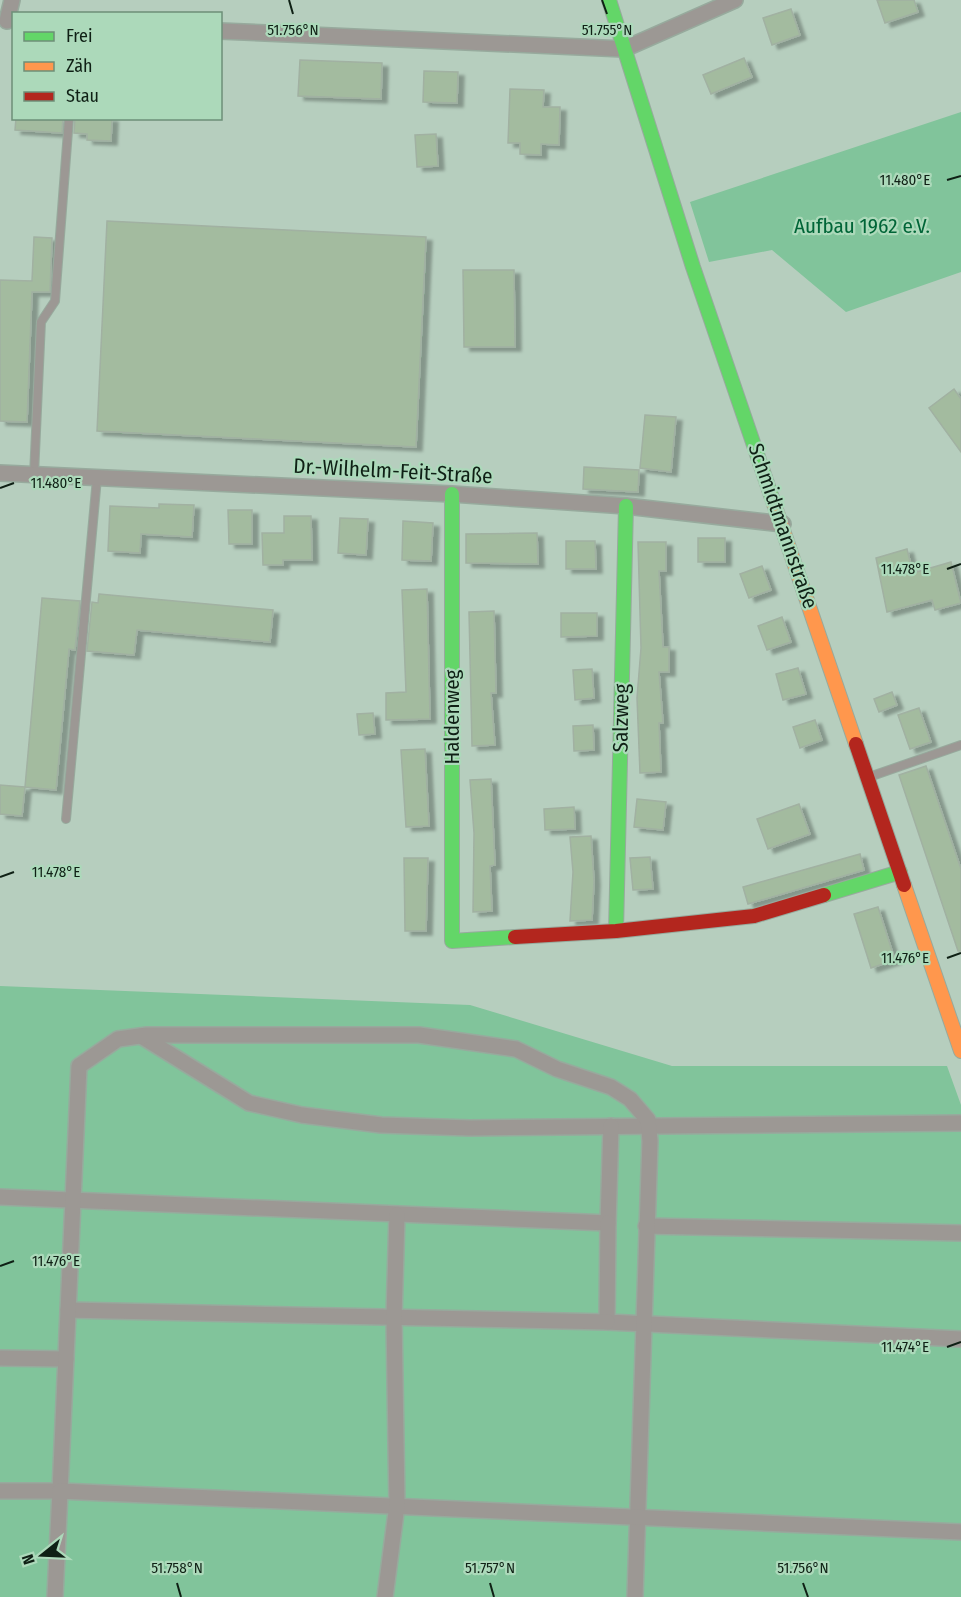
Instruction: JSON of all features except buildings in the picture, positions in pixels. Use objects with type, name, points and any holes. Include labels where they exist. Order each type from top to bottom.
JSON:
[{"type":"street","points":[[7,21],[12,0]]},
{"type":"street","name":"Schmidtmannstraße","points":[[609,0],[693,267],[783,524],[961,1051]]},
{"type":"street","points":[[222,31],[624,49],[735,0]]},
{"type":"street","name":"Dr.-Wilhelm-Feit-Straße","points":[[0,473],[452,494],[626,506],[783,524]]},
{"type":"street","name":"Haldenweg","points":[[452,494],[452,941],[616,931]]},
{"type":"street","name":"Salzweg","points":[[616,931],[626,506]]},
{"type":"street","points":[[616,931],[754,916],[900,872]]},
{"type":"street","points":[[54,1597],[79,1066],[118,1040],[141,1036],[419,1035],[516,1049],[557,1069],[611,1087],[630,1100],[648,1120],[635,1597]]},
{"type":"street","points":[[141,1036],[249,1103],[303,1115],[392,1125],[470,1128],[961,1123]]},
{"type":"street","points":[[607,1322],[611,1126]]},
{"type":"street","points":[[0,1197],[73,1203],[608,1223]]},
{"type":"street","points":[[385,1597],[397,1505],[394,1317],[397,1215]]},
{"type":"street","points":[[646,1226],[961,1233]]},
{"type":"street","points":[[68,1310],[607,1322],[961,1339]]},
{"type":"street","points":[[0,1358],[66,1359]]},
{"type":"street","points":[[0,1491],[60,1491],[397,1505],[961,1532]]},
{"type":"lane","points":[[34,475],[41,322],[55,301],[69,120]]},
{"type":"lane","points":[[66,819],[97,478]]},
{"type":"lane","points":[[868,777],[961,745]]},
{"type":"green space","name":"Aufbau 1962 e.V.","points":[[961,112],[961,272],[846,312],[772,250],[709,262],[690,202]]},
{"type":"green space","points":[[0,986],[470,1005],[672,1066],[947,1066],[961,1105],[961,1597],[0,1597]]},
{"type":"traffic: fast","points":[[609,0],[693,267],[772,498]]},
{"type":"traffic: fast","points":[[452,494],[452,941],[515,937]]},
{"type":"traffic: fast","points":[[616,931],[626,506]]},
{"type":"traffic: fast","points":[[824,895],[900,872]]},
{"type":"traffic: slow","points":[[772,498],[856,744]]},
{"type":"traffic: slow","points":[[904,885],[961,1051]]},
{"type":"traffic: jam","points":[[856,744],[904,885]]},
{"type":"traffic: jam","points":[[515,937],[616,931],[754,916],[824,895]]}]
